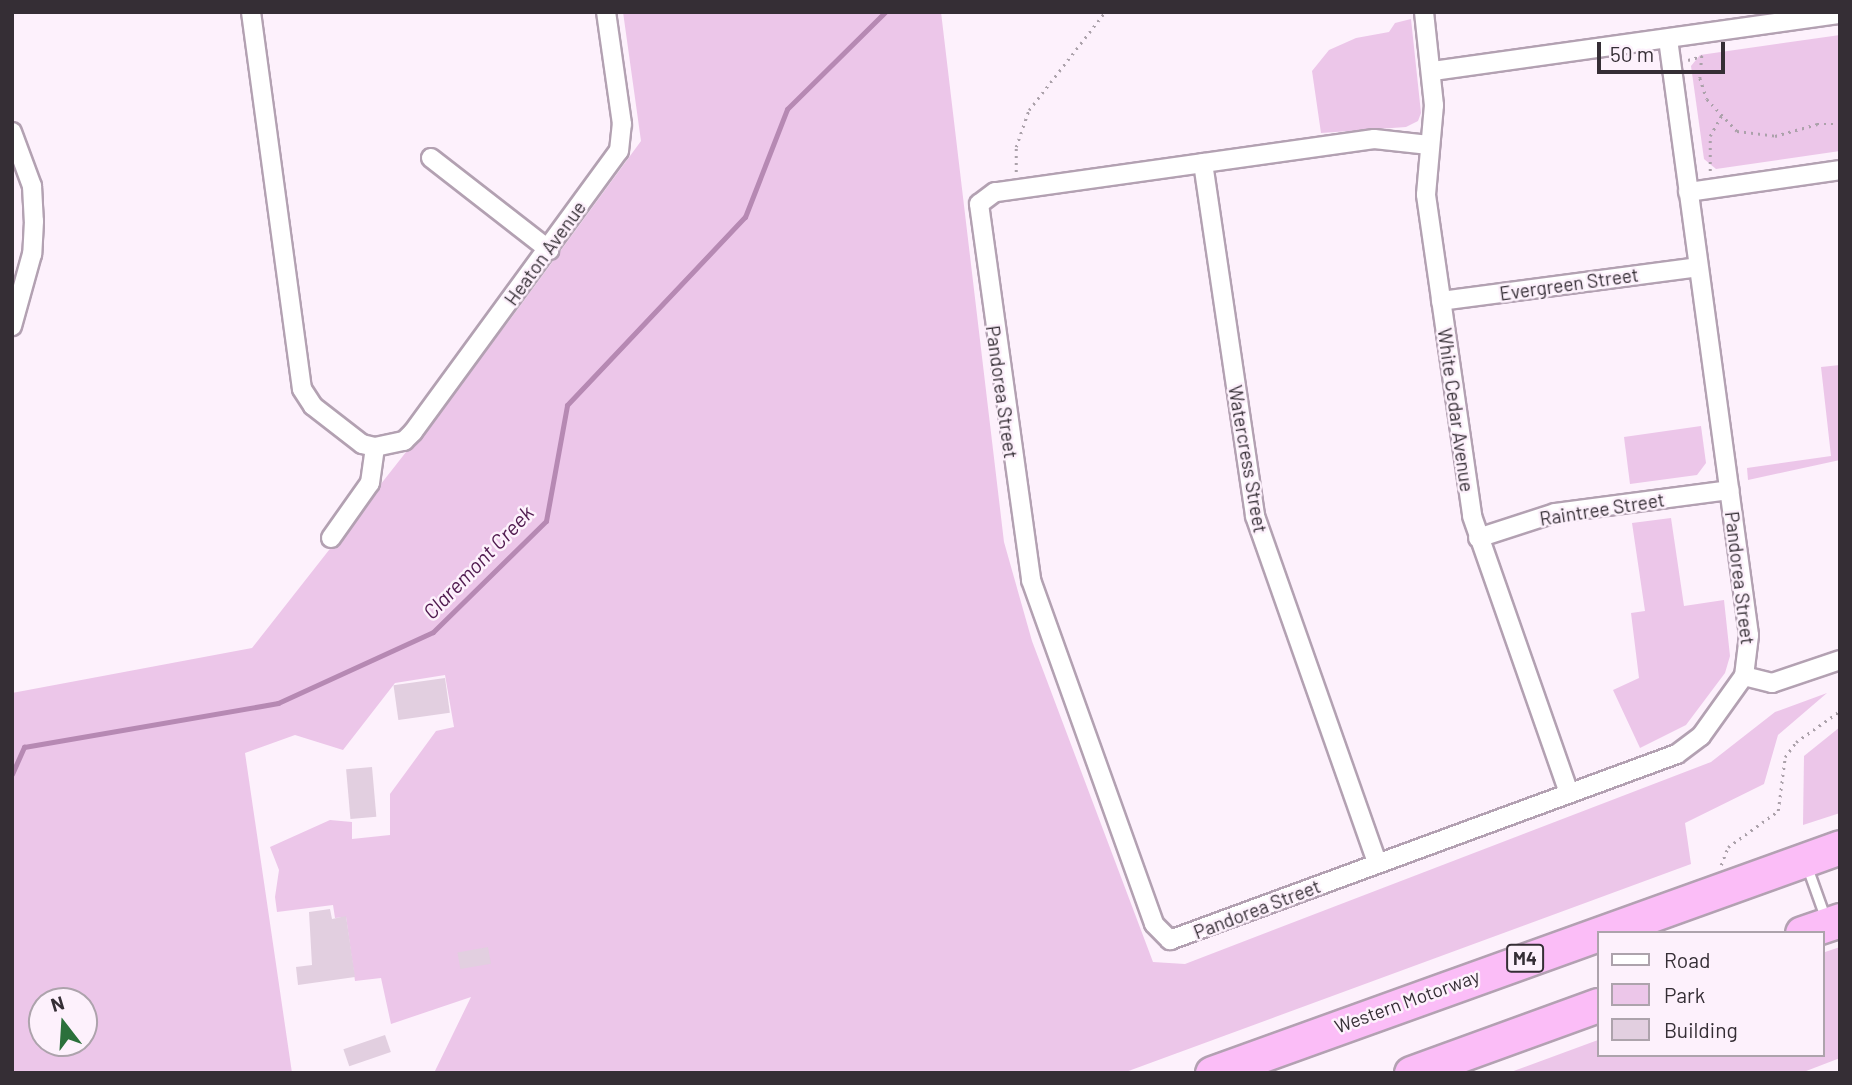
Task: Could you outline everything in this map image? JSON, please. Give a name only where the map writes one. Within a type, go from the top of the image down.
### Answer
[{"type":"highway","name":"Western Motorway","points":[[1603,931],[1840,847]]},
{"type":"highway","name":"Western Motorway","points":[[1212,1073],[1596,934]]},
{"type":"highway","points":[[1411,1073],[1596,1006]]},
{"type":"street","points":[[251,12],[302,389],[313,406],[362,444],[374,447],[370,483],[331,538]]},
{"type":"street","name":"Heaton Avenue","points":[[374,447],[404,442],[413,432],[549,250],[619,150],[622,139],[606,12]]},
{"type":"street","name":"White Cedar Avenue","points":[[1423,12],[1433,71],[1434,105],[1426,195],[1478,538],[1569,793]]},
{"type":"street","points":[[1433,71],[1840,14]]},
{"type":"street","name":"Pandorea Street","points":[[1429,145],[1374,139],[1018,189],[986,195],[978,210],[1027,565],[1157,931],[1170,940],[1183,938],[1377,863],[1686,750],[1701,736],[1744,676],[1750,644],[1668,39]]},
{"type":"street","points":[[12,131],[32,186],[34,221],[32,254],[12,326]]},
{"type":"street","points":[[431,158],[549,250]]},
{"type":"street","name":"Watercress Street","points":[[1203,163],[1255,516],[1377,863]]},
{"type":"street","points":[[1688,192],[1840,170]]},
{"type":"street","name":"Evergreen Street","points":[[1441,301],[1698,267]]},
{"type":"street","name":"Raintree Street","points":[[1478,538],[1555,513],[1729,490]]},
{"type":"street","points":[[1744,676],[1772,683],[1840,660]]},
{"type":"lane","points":[[1804,859],[1823,926]]},
{"type":"path","points":[[1018,189],[1016,147],[1029,110],[1105,12]]},
{"type":"path","points":[[1681,61],[1702,56],[1704,92],[1721,116],[1737,131],[1769,136],[1828,122],[1840,124]]},
{"type":"path","points":[[1710,171],[1710,136],[1721,116]]},
{"type":"path","points":[[1719,889],[1722,857],[1728,847],[1778,811],[1785,757],[1796,742],[1840,711]]},
{"type":"path","points":[[1832,1073],[1840,1070]]},
{"type":"green space","points":[[623,12],[941,12],[1004,542],[1032,641],[1153,962],[1185,964],[1711,762],[1775,712],[1827,693],[1778,735],[1764,784],[1685,823],[1691,864],[1123,1073],[434,1073],[471,997],[391,1024],[381,978],[355,981],[346,917],[335,918],[333,905],[277,912],[275,897],[279,870],[270,847],[330,820],[352,822],[352,839],[390,835],[390,794],[436,731],[454,727],[445,675],[395,683],[343,750],[295,735],[245,753],[292,1073],[12,1073],[12,693],[252,648],[509,321],[641,141]]},
{"type":"green space","points":[[1411,19],[1421,113],[1418,121],[1406,127],[1321,133],[1312,71],[1329,50],[1356,38],[1389,32],[1395,23]]},
{"type":"green space","points":[[1840,35],[1840,151],[1716,169],[1704,159],[1691,66],[1700,55]]},
{"type":"green space","points":[[1840,365],[1840,460],[1748,480],[1747,468],[1831,456],[1821,367]]},
{"type":"green space","points":[[1701,426],[1706,463],[1697,475],[1630,484],[1624,437]]},
{"type":"green space","points":[[1671,518],[1684,606],[1724,600],[1730,656],[1725,673],[1686,725],[1640,748],[1613,690],[1639,678],[1631,613],[1645,611],[1632,523]]},
{"type":"green space","points":[[1840,727],[1840,813],[1803,825],[1804,756]]},
{"type":"green space","points":[[1840,947],[1840,1058],[1801,1073],[1508,1073],[1596,1041],[1596,1057],[1824,1057],[1824,952]]},
{"type":"building","points":[[445,678],[450,713],[398,720],[394,685]]},
{"type":"building","points":[[372,767],[376,817],[350,819],[346,769]]},
{"type":"building","points":[[330,909],[332,919],[346,916],[355,977],[298,985],[296,967],[312,965],[309,912]]},
{"type":"building","points":[[488,947],[491,964],[460,969],[457,952]]},
{"type":"building","points":[[385,1035],[391,1052],[349,1066],[343,1049]]},
{"type":"waterway","name":"Claremont Creek","points":[[12,774],[24,747],[278,703],[433,632],[546,521],[567,405],[745,217],[787,109],[885,12]]}]
